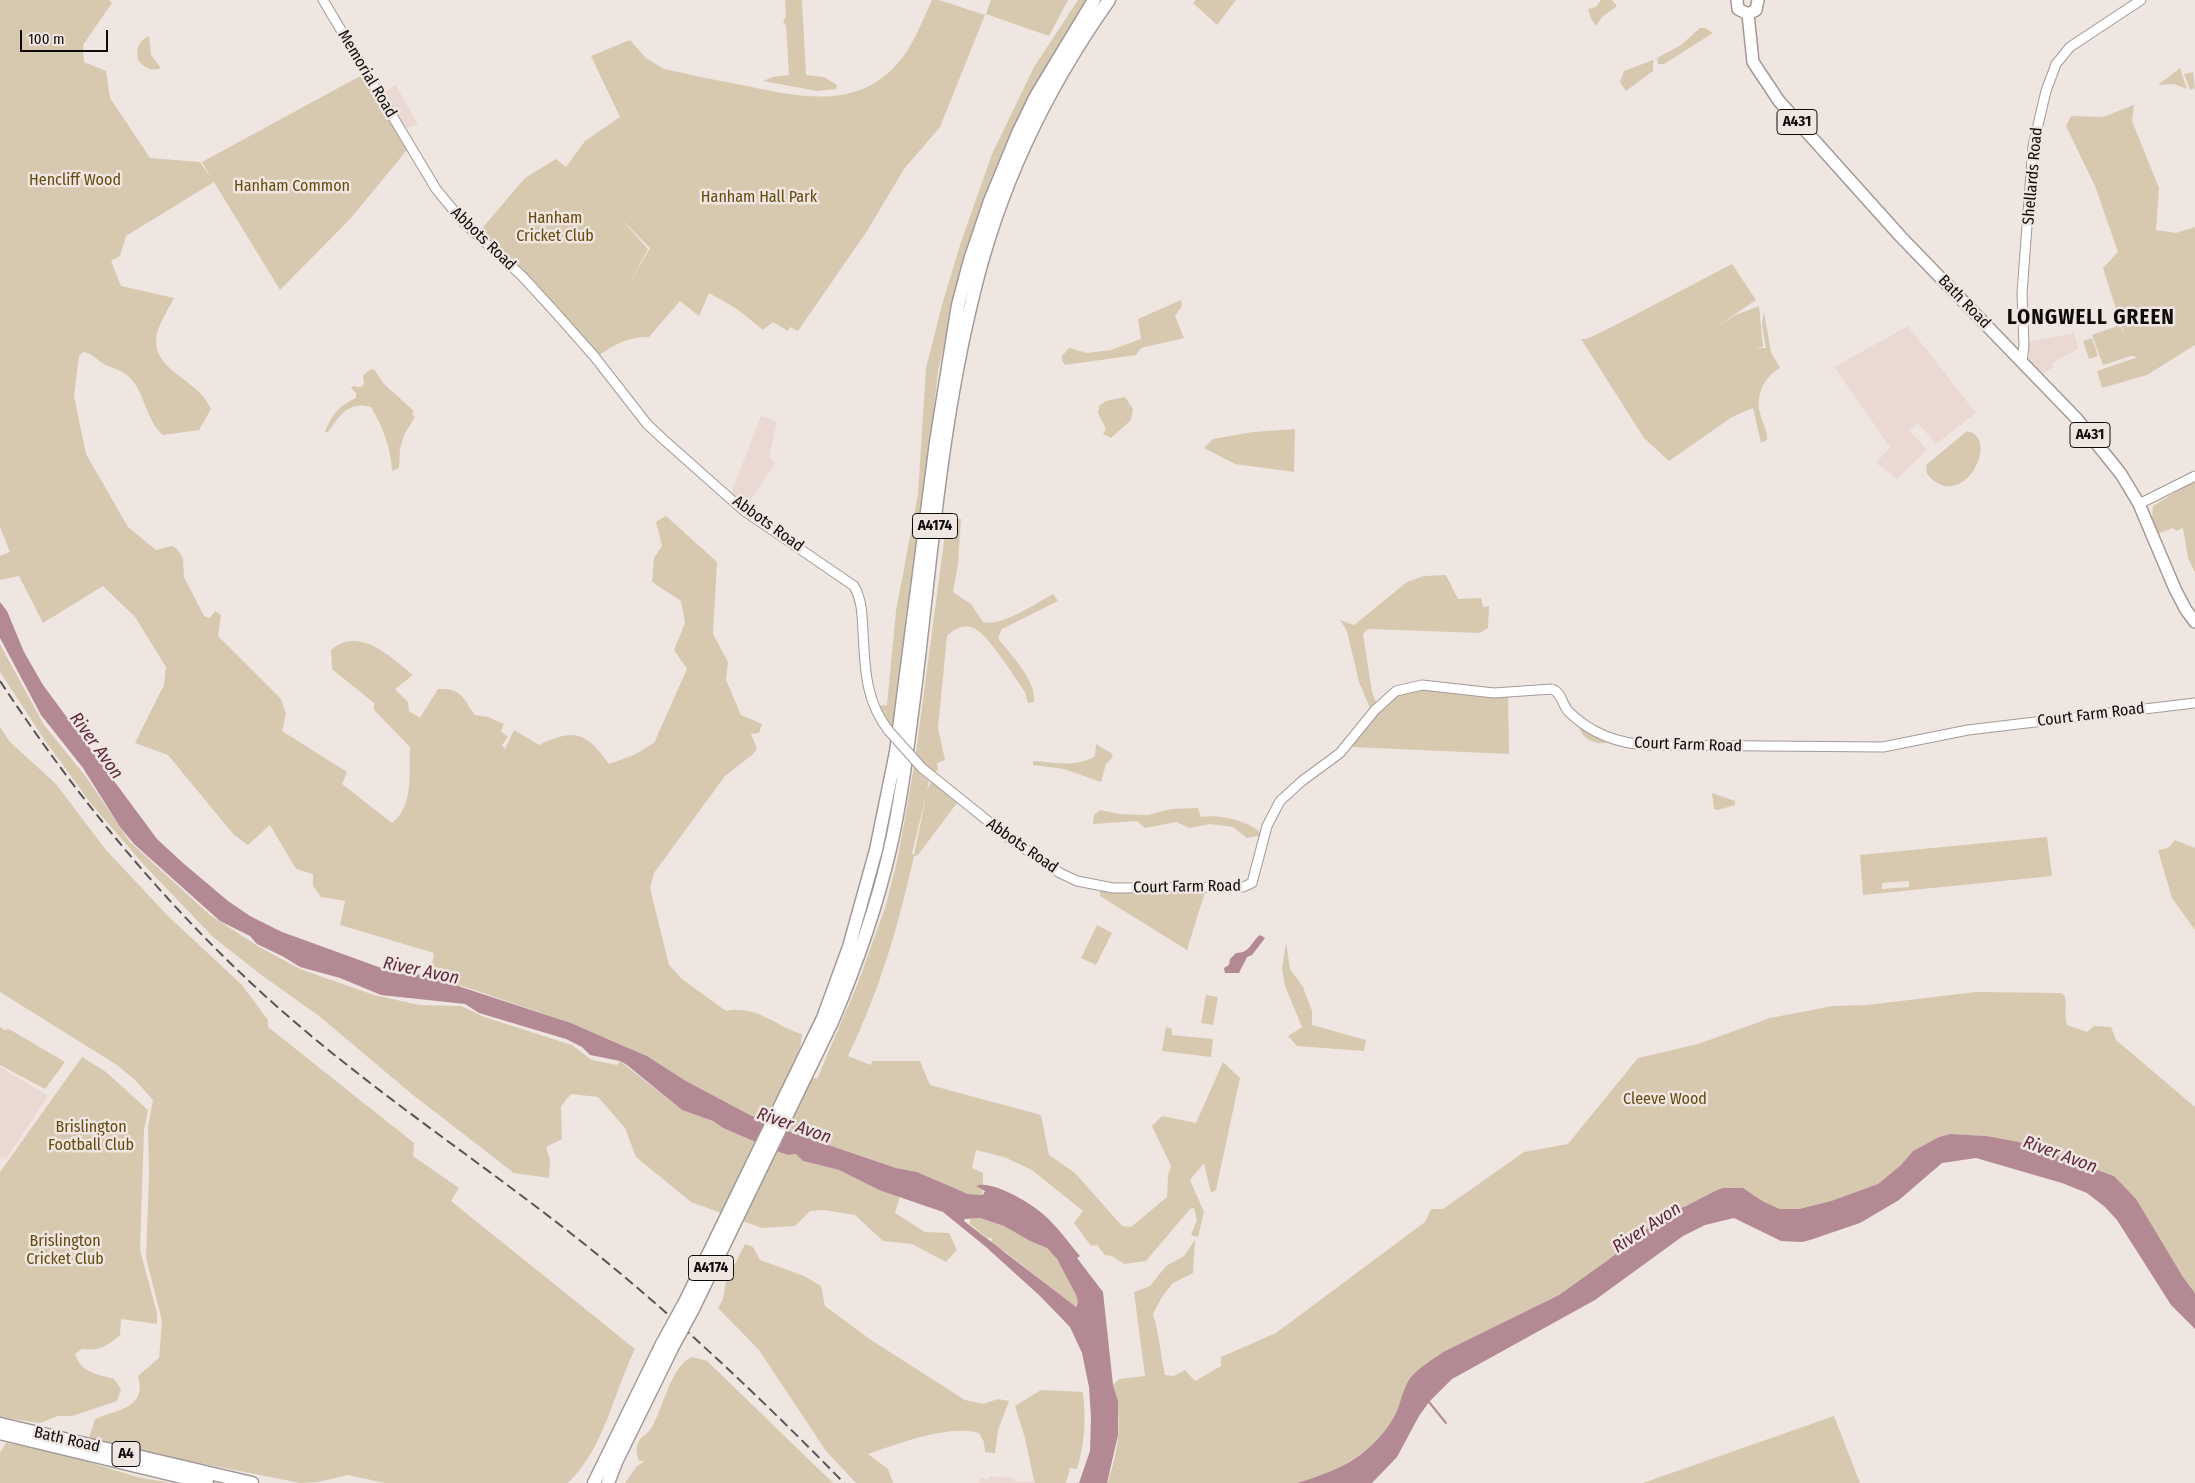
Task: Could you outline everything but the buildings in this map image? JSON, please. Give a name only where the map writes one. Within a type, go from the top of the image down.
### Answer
[{"type":"highway","name":"A4174","points":[[805,1067],[849,947],[883,817],[896,752],[948,355],[970,260],[990,201],[1018,133],[1036,96],[1094,0]]},
{"type":"highway","name":"A4174","points":[[594,1483],[620,1431],[689,1305],[726,1225],[859,956],[890,850],[905,765],[946,443],[960,350],[975,286],[1003,198],[1026,143],[1046,102],[1109,0]]},
{"type":"highway","name":"A4174","points":[[608,1483],[667,1346]]},
{"type":"highway","name":"Bath Road","points":[[0,1424],[43,1439],[207,1483]]},
{"type":"highway","points":[[588,1483],[620,1431]]},
{"type":"highway","name":"Bath Road","points":[[0,1433],[43,1439],[252,1483]]},
{"type":"main road","points":[[1737,0],[1738,10],[1748,14],[1756,10],[1758,0]]},
{"type":"main road","name":"Bath Road","points":[[1748,14],[1754,62],[1779,101],[1901,237],[2076,418],[2121,474],[2138,504],[2175,589],[2195,622]]},
{"type":"street","name":"Memorial Road","points":[[323,0],[412,148]]},
{"type":"street","name":"Shellards Road","points":[[2022,362],[2024,339],[2022,293],[2034,146],[2046,91],[2056,64],[2070,47],[2141,0]]},
{"type":"street","name":"Abbots Road","points":[[412,148],[448,205],[464,223],[522,276],[555,312],[594,356],[647,424],[743,510],[854,586],[862,606],[867,685],[874,710],[889,731],[922,768],[1009,838],[1068,878]]},
{"type":"street","points":[[2011,351],[2024,339]]},
{"type":"street","points":[[2138,504],[2195,476]]},
{"type":"street","name":"Court Farm Road","points":[[1068,878],[1113,888],[1168,889],[1243,887],[1249,885],[1252,883],[1267,826],[1280,801],[1302,780],[1340,753],[1375,710],[1391,694],[1414,686],[1437,686],[1494,693],[1552,689],[1559,694],[1567,709],[1599,734],[1617,742],[1650,745],[1883,747],[1968,730],[2195,703]]},
{"type":"shaded area","points":[[396,85],[418,125],[403,129],[383,92]]},
{"type":"shaded area","points":[[1908,326],[1976,413],[1936,444],[1918,423],[1910,431],[1927,450],[1897,479],[1876,463],[1890,447],[1834,367]]},
{"type":"shaded area","points":[[2074,333],[2078,349],[2052,363],[2053,367],[2042,375],[2029,361],[2028,342]]},
{"type":"shaded area","points":[[761,416],[777,421],[769,457],[775,463],[746,508],[735,499],[732,491]]},
{"type":"shaded area","points":[[0,602],[7,611],[24,652],[43,685],[157,839],[228,901],[250,916],[282,932],[398,974],[430,975],[571,1023],[647,1056],[686,1081],[750,1115],[796,1134],[896,1168],[917,1172],[968,1194],[983,1195],[985,1191],[976,1186],[983,1185],[1001,1189],[1038,1210],[1053,1224],[1080,1256],[1077,1258],[1103,1292],[1113,1385],[1118,1401],[1118,1435],[1107,1483],[1079,1483],[1090,1451],[1091,1417],[1089,1387],[1082,1353],[1070,1327],[1040,1296],[986,1247],[943,1212],[879,1190],[839,1170],[803,1161],[796,1154],[788,1155],[779,1152],[723,1128],[713,1121],[682,1110],[627,1065],[620,1061],[590,1055],[582,1047],[566,1039],[479,1013],[465,1004],[381,995],[340,978],[300,967],[257,944],[250,936],[220,921],[134,844],[120,827],[83,768],[41,715],[0,638]],"holes":[[[980,1218],[1004,1226],[1030,1241],[1047,1248],[1057,1259],[1076,1295],[1078,1302],[1076,1307],[964,1221],[965,1219]]]},
{"type":"shaded area","points":[[1260,935],[1265,938],[1252,955],[1247,957],[1239,973],[1225,973],[1224,968],[1229,965],[1230,959],[1236,953],[1241,953],[1247,949]]},
{"type":"shaded area","points":[[0,1067],[48,1096],[6,1159],[0,1158]]},
{"type":"shaded area","points":[[1950,1134],[1987,1136],[2019,1142],[2114,1176],[2136,1199],[2183,1277],[2195,1293],[2195,1329],[2171,1305],[2117,1220],[2105,1207],[2087,1193],[2062,1183],[1976,1158],[1942,1163],[1899,1200],[1860,1223],[1810,1240],[1802,1242],[1781,1241],[1734,1218],[1705,1225],[1683,1236],[1595,1300],[1452,1379],[1429,1402],[1419,1416],[1397,1457],[1372,1483],[1297,1483],[1325,1474],[1350,1462],[1371,1445],[1394,1417],[1409,1380],[1426,1364],[1445,1351],[1559,1295],[1608,1260],[1667,1213],[1722,1188],[1743,1188],[1764,1202],[1780,1209],[1799,1209],[1831,1201],[1878,1184],[1901,1165],[1913,1151],[1939,1137]]},
{"type":"shaded area","points":[[990,1476],[1014,1478],[1015,1482],[1034,1481],[1035,1483],[979,1483],[980,1477],[987,1480]]},
{"type":"green space","name":"Hencliff Wood","points":[[0,0],[109,0],[112,3],[83,45],[84,62],[106,71],[110,98],[150,158],[200,162],[211,178],[202,162],[362,75],[407,150],[351,218],[280,290],[214,182],[126,236],[120,256],[111,261],[121,286],[174,298],[158,330],[156,342],[158,352],[170,368],[203,396],[211,409],[199,430],[163,435],[152,420],[141,394],[131,379],[90,354],[83,352],[79,356],[74,396],[86,454],[128,527],[156,550],[172,546],[177,549],[183,558],[184,577],[204,616],[210,618],[215,611],[221,615],[218,636],[281,699],[286,714],[282,731],[347,772],[342,784],[392,823],[399,816],[407,798],[410,778],[410,747],[374,710],[374,703],[332,669],[331,650],[342,643],[353,641],[363,642],[384,652],[413,675],[395,689],[408,702],[409,711],[420,718],[438,689],[457,692],[475,715],[488,717],[504,724],[501,731],[508,737],[502,745],[505,749],[514,730],[539,745],[562,736],[579,736],[594,745],[609,764],[634,755],[654,743],[687,669],[674,650],[685,623],[681,601],[652,582],[654,558],[662,546],[656,522],[666,516],[717,562],[713,634],[728,662],[726,680],[741,715],[762,724],[759,733],[751,734],[757,749],[725,776],[654,873],[650,888],[669,965],[682,979],[726,1011],[737,1010],[756,1013],[802,1034],[800,1048],[791,1067],[817,1079],[858,983],[886,905],[898,857],[914,767],[947,519],[961,519],[958,564],[953,592],[971,604],[983,622],[991,623],[1009,618],[1053,594],[1058,601],[1002,629],[998,638],[1027,676],[1034,693],[1034,702],[1028,703],[1025,692],[1007,666],[992,645],[977,630],[971,627],[960,627],[947,636],[938,728],[945,760],[937,763],[938,769],[933,775],[922,766],[920,774],[929,781],[927,790],[931,782],[957,803],[918,855],[914,856],[902,907],[879,983],[848,1056],[871,1065],[872,1061],[920,1061],[930,1085],[1041,1115],[1049,1155],[1075,1173],[1122,1226],[1131,1227],[1167,1197],[1168,1175],[1171,1166],[1152,1126],[1162,1116],[1196,1123],[1223,1062],[1240,1078],[1216,1190],[1211,1193],[1204,1163],[1190,1180],[1204,1212],[1198,1237],[1191,1235],[1197,1220],[1194,1208],[1190,1209],[1146,1261],[1124,1264],[1112,1256],[1105,1255],[1097,1245],[1091,1246],[1074,1223],[1083,1211],[1032,1170],[1004,1157],[976,1150],[972,1168],[983,1173],[983,1195],[968,1194],[917,1172],[896,1168],[796,1134],[750,1115],[686,1081],[647,1056],[571,1023],[430,975],[434,953],[340,925],[345,901],[321,897],[313,886],[313,874],[296,869],[270,825],[248,845],[234,835],[168,755],[135,743],[164,685],[166,667],[135,617],[103,586],[43,623],[19,576],[0,580],[0,556],[10,552],[0,527]],"holes":[[[927,792],[914,855],[912,853]]]},
{"type":"green space","points":[[785,0],[802,0],[806,75],[824,77],[837,85],[836,89],[817,91],[763,81],[773,77],[789,75],[786,25],[783,22],[786,16]]},
{"type":"green space","name":"Hanham Hall Park","points":[[932,0],[939,0],[985,15],[940,127],[904,169],[867,231],[798,331],[790,327],[788,331],[773,322],[763,330],[737,309],[709,293],[699,316],[680,301],[649,337],[635,338],[622,342],[598,356],[534,281],[502,255],[479,232],[525,178],[556,159],[566,167],[585,141],[620,117],[591,56],[630,40],[646,58],[664,69],[787,94],[826,96],[846,94],[864,88],[881,79],[897,64],[912,42]],"holes":[[[619,217],[650,248],[629,284],[648,249]]]},
{"type":"green space","points":[[991,0],[1068,0],[1049,36],[986,14]]},
{"type":"green space","points":[[1078,0],[1089,0],[967,252],[938,371],[924,504],[905,622],[905,664],[896,731],[882,715],[885,711],[881,714],[877,706],[887,705],[896,611],[918,494],[926,368],[961,242],[992,154],[1034,67]]},
{"type":"green space","points":[[1196,0],[1236,0],[1217,25],[1193,3]]},
{"type":"green space","points":[[1601,0],[1612,0],[1617,6],[1602,17],[1596,26],[1591,19],[1588,9],[1596,7]]},
{"type":"green space","points":[[1700,28],[1705,28],[1713,33],[1664,64],[1658,64],[1657,58],[1681,45]]},
{"type":"green space","points":[[149,36],[151,55],[161,68],[154,70],[143,65],[138,60],[137,52],[139,46],[142,40]]},
{"type":"green space","points":[[1653,60],[1653,71],[1626,91],[1620,82],[1624,71]]},
{"type":"green space","points":[[2180,68],[2187,89],[2174,84],[2158,85]]},
{"type":"green space","points":[[2193,72],[2195,88],[2190,90],[2184,74]]},
{"type":"green space","points":[[2134,105],[2132,121],[2159,188],[2156,230],[2176,233],[2195,227],[2195,345],[2147,375],[2102,388],[2097,371],[2138,357],[2131,356],[2103,365],[2092,335],[2120,325],[2125,337],[2103,268],[2118,252],[2095,186],[2066,126],[2071,116],[2103,117]]},
{"type":"green space","points":[[1732,264],[1756,300],[1716,327],[1737,314],[1739,316],[1738,314],[1759,306],[1763,347],[1755,348],[1766,348],[1762,325],[1764,312],[1771,352],[1780,368],[1766,381],[1760,393],[1760,413],[1766,430],[1767,440],[1761,443],[1753,408],[1732,417],[1669,461],[1644,438],[1581,339],[1586,339],[1604,331]]},
{"type":"green space","points":[[1181,300],[1182,306],[1175,316],[1184,338],[1141,348],[1136,355],[1065,365],[1062,360],[1062,356],[1069,348],[1087,353],[1111,350],[1141,339],[1138,319]]},
{"type":"green space","points":[[2092,338],[2098,356],[2089,359],[2083,341]]},
{"type":"green space","points":[[374,369],[383,383],[414,411],[412,414],[415,417],[404,435],[400,449],[399,468],[392,471],[386,438],[371,407],[363,405],[350,408],[340,416],[328,432],[325,432],[330,420],[337,411],[356,398],[356,393],[351,388],[353,386],[361,387],[364,384],[363,376],[369,370]]},
{"type":"green space","points":[[1125,397],[1133,409],[1131,420],[1111,438],[1103,434],[1106,429],[1098,413],[1099,406],[1106,401]]},
{"type":"green space","points":[[1295,429],[1294,472],[1235,464],[1204,448],[1213,439],[1253,432]]},
{"type":"green space","points":[[1967,431],[1977,437],[1980,447],[1979,459],[1973,471],[1964,481],[1953,486],[1940,484],[1927,474],[1926,465]]},
{"type":"green space","points":[[2195,480],[2195,572],[2188,558],[2183,528],[2176,531],[2173,528],[2157,534],[2152,519],[2153,506]]},
{"type":"green space","points":[[1446,575],[1458,599],[1481,598],[1483,607],[1489,606],[1488,628],[1480,633],[1368,629],[1363,634],[1372,692],[1378,707],[1405,688],[1508,692],[1509,754],[1353,747],[1352,740],[1375,710],[1370,708],[1359,682],[1347,631],[1340,620],[1354,625],[1407,582],[1424,576]]},
{"type":"green space","points":[[0,644],[44,725],[87,778],[130,842],[210,915],[261,948],[300,969],[374,995],[419,1005],[461,1006],[484,1017],[572,1045],[592,1060],[617,1065],[620,1061],[682,1110],[713,1121],[723,1128],[779,1152],[788,1155],[796,1154],[803,1161],[839,1170],[879,1190],[900,1196],[895,1213],[925,1232],[949,1233],[957,1250],[946,1262],[912,1244],[883,1241],[855,1215],[824,1210],[810,1211],[795,1226],[762,1228],[691,1202],[636,1157],[625,1128],[598,1097],[571,1094],[561,1106],[562,1139],[546,1147],[550,1160],[549,1178],[514,1173],[413,1095],[319,1016],[260,974],[213,937],[145,866],[92,805],[44,739],[0,672]]},
{"type":"green space","points":[[1579,726],[1606,741],[1606,743],[1597,743],[1589,740],[1582,734]]},
{"type":"green space","points":[[0,727],[10,742],[56,784],[106,850],[169,917],[242,985],[268,1020],[268,1027],[414,1143],[413,1156],[459,1188],[451,1201],[635,1349],[600,1437],[581,1469],[568,1483],[385,1483],[348,1475],[318,1482],[300,1483],[179,1459],[89,1438],[95,1419],[129,1406],[135,1401],[140,1387],[138,1376],[159,1358],[162,1321],[146,1258],[149,1175],[148,1127],[153,1100],[136,1081],[117,1065],[0,992]]},
{"type":"green space","points":[[1096,744],[1111,753],[1113,757],[1106,764],[1101,782],[1064,769],[1033,765],[1033,761],[1073,763],[1088,760],[1095,756]]},
{"type":"green space","points":[[1712,793],[1735,801],[1735,805],[1718,810],[1714,809]]},
{"type":"green space","points":[[1198,808],[1201,817],[1217,817],[1243,822],[1263,835],[1247,838],[1233,827],[1210,824],[1190,828],[1176,822],[1145,828],[1137,821],[1093,824],[1094,815],[1100,810],[1119,814],[1148,815],[1171,809]]},
{"type":"green space","points":[[2047,837],[2052,876],[1863,895],[1860,855]],"holes":[[[1909,881],[1909,887],[1882,889],[1882,883]]]},
{"type":"green space","points":[[2175,840],[2195,848],[2195,930],[2172,898],[2158,850],[2168,848]]},
{"type":"green space","points":[[1102,889],[1205,892],[1187,950],[1100,896]]},
{"type":"green space","points":[[1097,925],[1112,933],[1096,965],[1081,958]]},
{"type":"green space","points":[[1286,942],[1290,969],[1303,987],[1312,1011],[1312,1025],[1366,1040],[1364,1051],[1297,1046],[1288,1036],[1302,1027],[1285,986],[1282,969]]},
{"type":"green space","name":"Cleeve Wood","points":[[1976,992],[2061,993],[2065,996],[2067,1025],[2087,1032],[2094,1026],[2111,1027],[2116,1040],[2195,1107],[2195,1293],[2183,1277],[2136,1200],[2114,1176],[2019,1142],[1987,1136],[1950,1134],[1939,1137],[1913,1151],[1901,1165],[1878,1184],[1831,1201],[1799,1209],[1780,1209],[1764,1202],[1743,1188],[1721,1188],[1686,1206],[1667,1213],[1608,1260],[1559,1295],[1445,1351],[1412,1376],[1392,1421],[1381,1435],[1367,1450],[1335,1471],[1297,1483],[1107,1483],[1117,1447],[1119,1421],[1113,1385],[1119,1379],[1145,1376],[1134,1292],[1150,1286],[1166,1266],[1184,1256],[1195,1240],[1193,1273],[1173,1283],[1162,1297],[1153,1314],[1165,1375],[1174,1376],[1185,1370],[1195,1381],[1221,1366],[1221,1357],[1276,1333],[1425,1222],[1431,1209],[1443,1209],[1524,1152],[1568,1144],[1638,1058],[1698,1044],[1770,1018],[1833,1006],[1867,1005]]},
{"type":"green space","points":[[1206,995],[1218,997],[1213,1025],[1201,1023]]},
{"type":"green space","points":[[0,1027],[4,1030],[9,1029],[65,1062],[45,1089],[0,1065]]},
{"type":"green space","points":[[1166,1027],[1172,1029],[1172,1035],[1213,1039],[1211,1057],[1162,1051]]},
{"type":"green space","points":[[82,1057],[106,1072],[148,1110],[144,1130],[140,1250],[157,1313],[157,1324],[121,1319],[120,1335],[115,1339],[102,1347],[82,1349],[75,1354],[85,1369],[114,1379],[121,1389],[117,1401],[72,1416],[58,1416],[40,1423],[0,1417],[0,1172]]},
{"type":"green space","points":[[980,1218],[1004,1226],[1030,1241],[1047,1248],[1057,1259],[1076,1295],[1078,1302],[1075,1307],[1006,1252],[991,1244],[992,1238],[987,1238],[970,1224],[970,1219]]},
{"type":"green space","points":[[745,1244],[753,1247],[760,1260],[804,1276],[821,1286],[825,1306],[871,1340],[965,1400],[983,1404],[998,1399],[1009,1401],[998,1430],[995,1453],[985,1452],[984,1442],[979,1433],[953,1431],[923,1436],[868,1454],[888,1469],[893,1483],[856,1483],[826,1451],[759,1350],[718,1308],[723,1299],[726,1282]]},
{"type":"green space","points":[[692,1357],[707,1361],[833,1483],[625,1483],[637,1466],[645,1461],[639,1461],[637,1449],[639,1441],[655,1422],[672,1379],[684,1362]]},
{"type":"green space","points":[[1041,1390],[1083,1392],[1085,1422],[1082,1450],[1077,1469],[1070,1468],[1066,1483],[1035,1483],[1034,1481],[1025,1438],[1015,1406]]},
{"type":"green space","points":[[1834,1416],[1860,1483],[1643,1483]]},
{"type":"green space","points":[[6,1443],[82,1460],[137,1477],[172,1483],[0,1483],[0,1453]]},
{"type":"waterway","points":[[1429,1402],[1446,1423]]},
{"type":"railway","points":[[0,681],[61,768],[126,851],[234,967],[312,1037],[352,1069],[558,1223],[662,1309],[785,1424],[844,1483]]},
{"type":"district","name":"LONGWELL GREEN","points":[[2091,318]]},
{"type":"park label","name":"Hanham Common","points":[[292,187]]},
{"type":"park label","name":"Hanham Cricket Club","points":[[555,228]]},
{"type":"park label","name":"Brislington Football Club","points":[[91,1137]]},
{"type":"park label","name":"Brislington Cricket Club","points":[[65,1251]]},
{"type":"water label","name":"River Avon","points":[[96,746]]},
{"type":"water label","name":"River Avon","points":[[421,971]]},
{"type":"water label","name":"River Avon","points":[[794,1126]]},
{"type":"water label","name":"River Avon","points":[[2060,1155]]},
{"type":"water label","name":"River Avon","points":[[1647,1228]]}]
